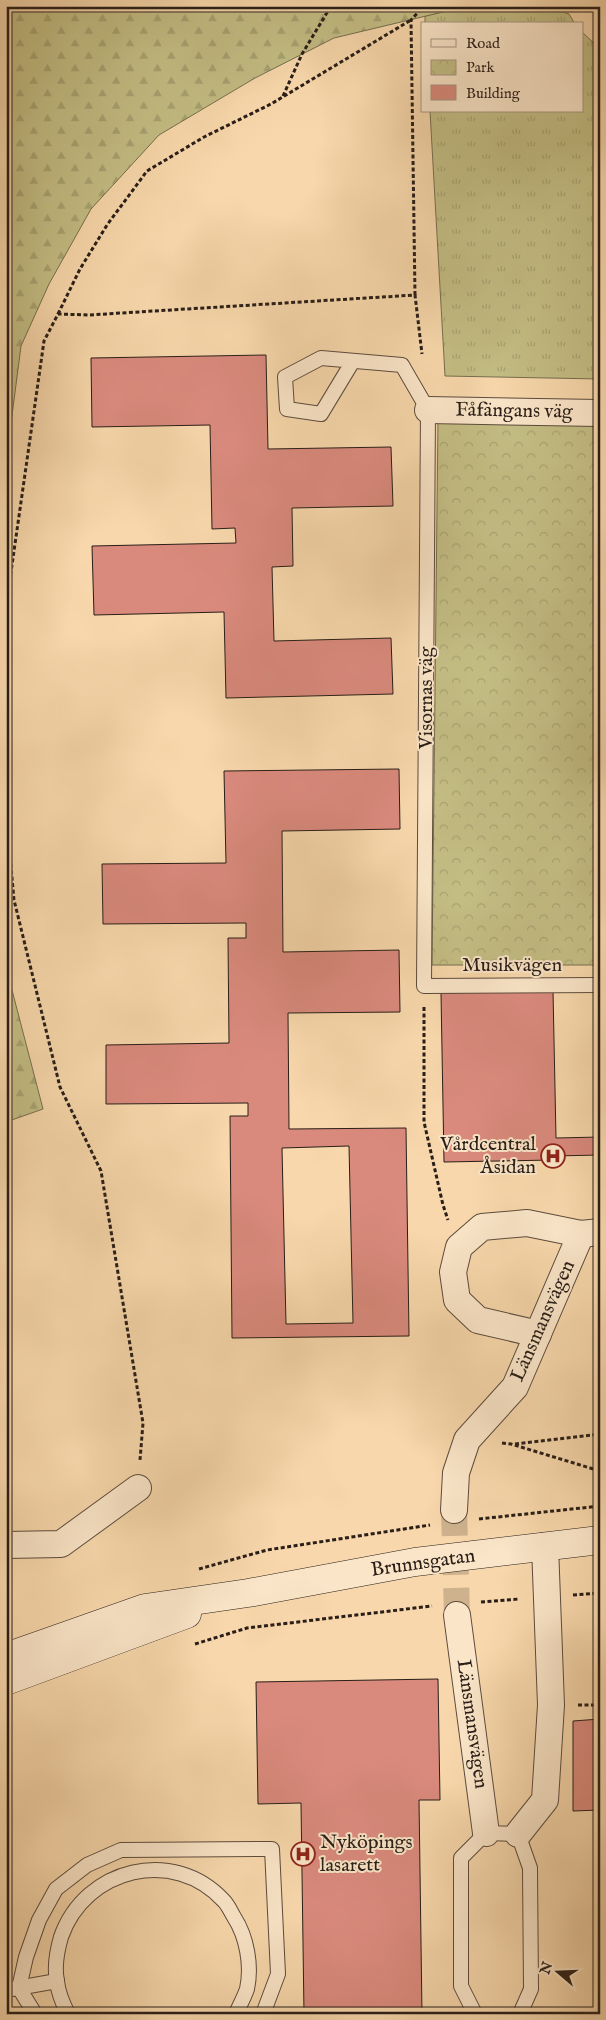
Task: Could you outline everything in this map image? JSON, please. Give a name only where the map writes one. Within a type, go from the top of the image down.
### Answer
[{"type":"main road","name":"Brunnsgatan","points":[[6,1657],[145,1608],[248,1593],[415,1562],[600,1540]]},
{"type":"main road","name":"Brunnsgatan","points":[[6,1681],[248,1593]]},
{"type":"street","name":"Fåfängans väg","points":[[428,410],[600,413]]},
{"type":"street","points":[[538,1334],[478,1320],[457,1300],[453,1272],[459,1247],[482,1227],[526,1223],[590,1233]]},
{"type":"street","name":"Länsmansvägen","points":[[454,1510],[456,1473],[467,1440],[515,1387],[538,1334],[590,1233]]},
{"type":"street","points":[[6,1545],[61,1544],[138,1488]]},
{"type":"street","points":[[518,1834],[545,1800],[551,1705],[545,1546]]},
{"type":"street","name":"Länsmansvägen","points":[[465,1609],[486,1833]]},
{"type":"lane","points":[[353,361],[321,414],[287,409],[285,377],[321,358],[402,365],[428,410]]},
{"type":"lane","name":"Visornas väg","points":[[424,986],[428,410]]},
{"type":"lane","name":"Musikvägen","points":[[424,986],[600,985]]},
{"type":"lane","points":[[475,2014],[461,1986],[461,1858],[486,1833],[518,1834],[530,1868],[530,1989],[520,2014]]},
{"type":"lane","points":[[12,1989],[43,1912],[56,1889],[87,1865],[121,1850],[272,1849],[278,1974],[263,2014]]},
{"type":"lane","points":[[68,2014],[57,1982],[56,1951],[67,1921],[85,1897],[110,1879],[140,1870],[171,1871],[200,1882],[224,1901],[241,1927],[249,1956],[246,1990],[236,2014]]},
{"type":"lane","points":[[12,1989],[57,1982]]},
{"type":"lane","points":[[12,1989],[35,2014]]},
{"type":"path","points":[[283,97],[302,54],[330,6]]},
{"type":"path","points":[[6,640],[9,586],[44,341],[80,269],[107,224],[146,171],[204,137],[283,97],[411,20],[424,6]]},
{"type":"path","points":[[411,20],[415,295],[423,362]]},
{"type":"path","points":[[58,314],[89,315],[415,295]]},
{"type":"path","points":[[6,812],[14,900],[60,1087],[101,1171],[143,1423],[138,1488]]},
{"type":"path","points":[[424,986],[424,1122],[442,1205],[459,1247]]},
{"type":"path","points":[[511,1444],[600,1434]]},
{"type":"path","points":[[467,1440],[511,1444],[600,1470]]},
{"type":"path","points":[[465,1609],[548,1597],[600,1593]]},
{"type":"path","points":[[191,1645],[247,1628],[434,1606]]},
{"type":"green space","points":[[6,6],[468,6],[334,38],[255,78],[159,135],[91,209],[49,284],[21,346],[6,462]]},
{"type":"green space","points":[[468,6],[545,6],[569,14],[574,22],[425,22],[425,16]]},
{"type":"green space","points":[[584,34],[600,49],[600,379],[445,376],[430,112],[584,112]]},
{"type":"green space","points":[[438,421],[600,424],[600,965],[432,965]]},
{"type":"green space","points":[[6,967],[43,1109],[6,1122]]},
{"type":"building","points":[[266,355],[268,449],[391,447],[393,506],[292,508],[293,566],[272,567],[274,641],[391,638],[393,694],[226,698],[224,612],[94,615],[92,546],[236,543],[235,528],[212,529],[210,425],[92,427],[91,358]]},
{"type":"building","points":[[399,769],[400,829],[282,831],[283,952],[399,950],[400,1012],[288,1013],[289,1129],[406,1128],[409,1336],[232,1338],[230,1116],[248,1116],[248,1103],[106,1104],[106,1045],[229,1043],[228,938],[246,938],[246,923],[103,924],[102,864],[226,863],[224,771]],"holes":[[[349,1146],[353,1323],[286,1324],[282,1148]]]},
{"type":"building","points":[[553,991],[556,1138],[600,1137],[600,1155],[553,1156],[553,1160],[444,1162],[441,993]]},
{"type":"building","points":[[438,1679],[440,1800],[419,1800],[422,2014],[304,2014],[301,1803],[258,1804],[256,1682]]},
{"type":"building","points":[[600,1719],[600,1810],[573,1811],[573,1721]]},
{"type":"tunnel","points":[[454,1510],[457,1615]]},
{"type":"place","name":"Vårdcentral Åsidan","points":[[553,1156]]},
{"type":"place","name":"Nyköpings lasarett","points":[[303,1854]]}]
